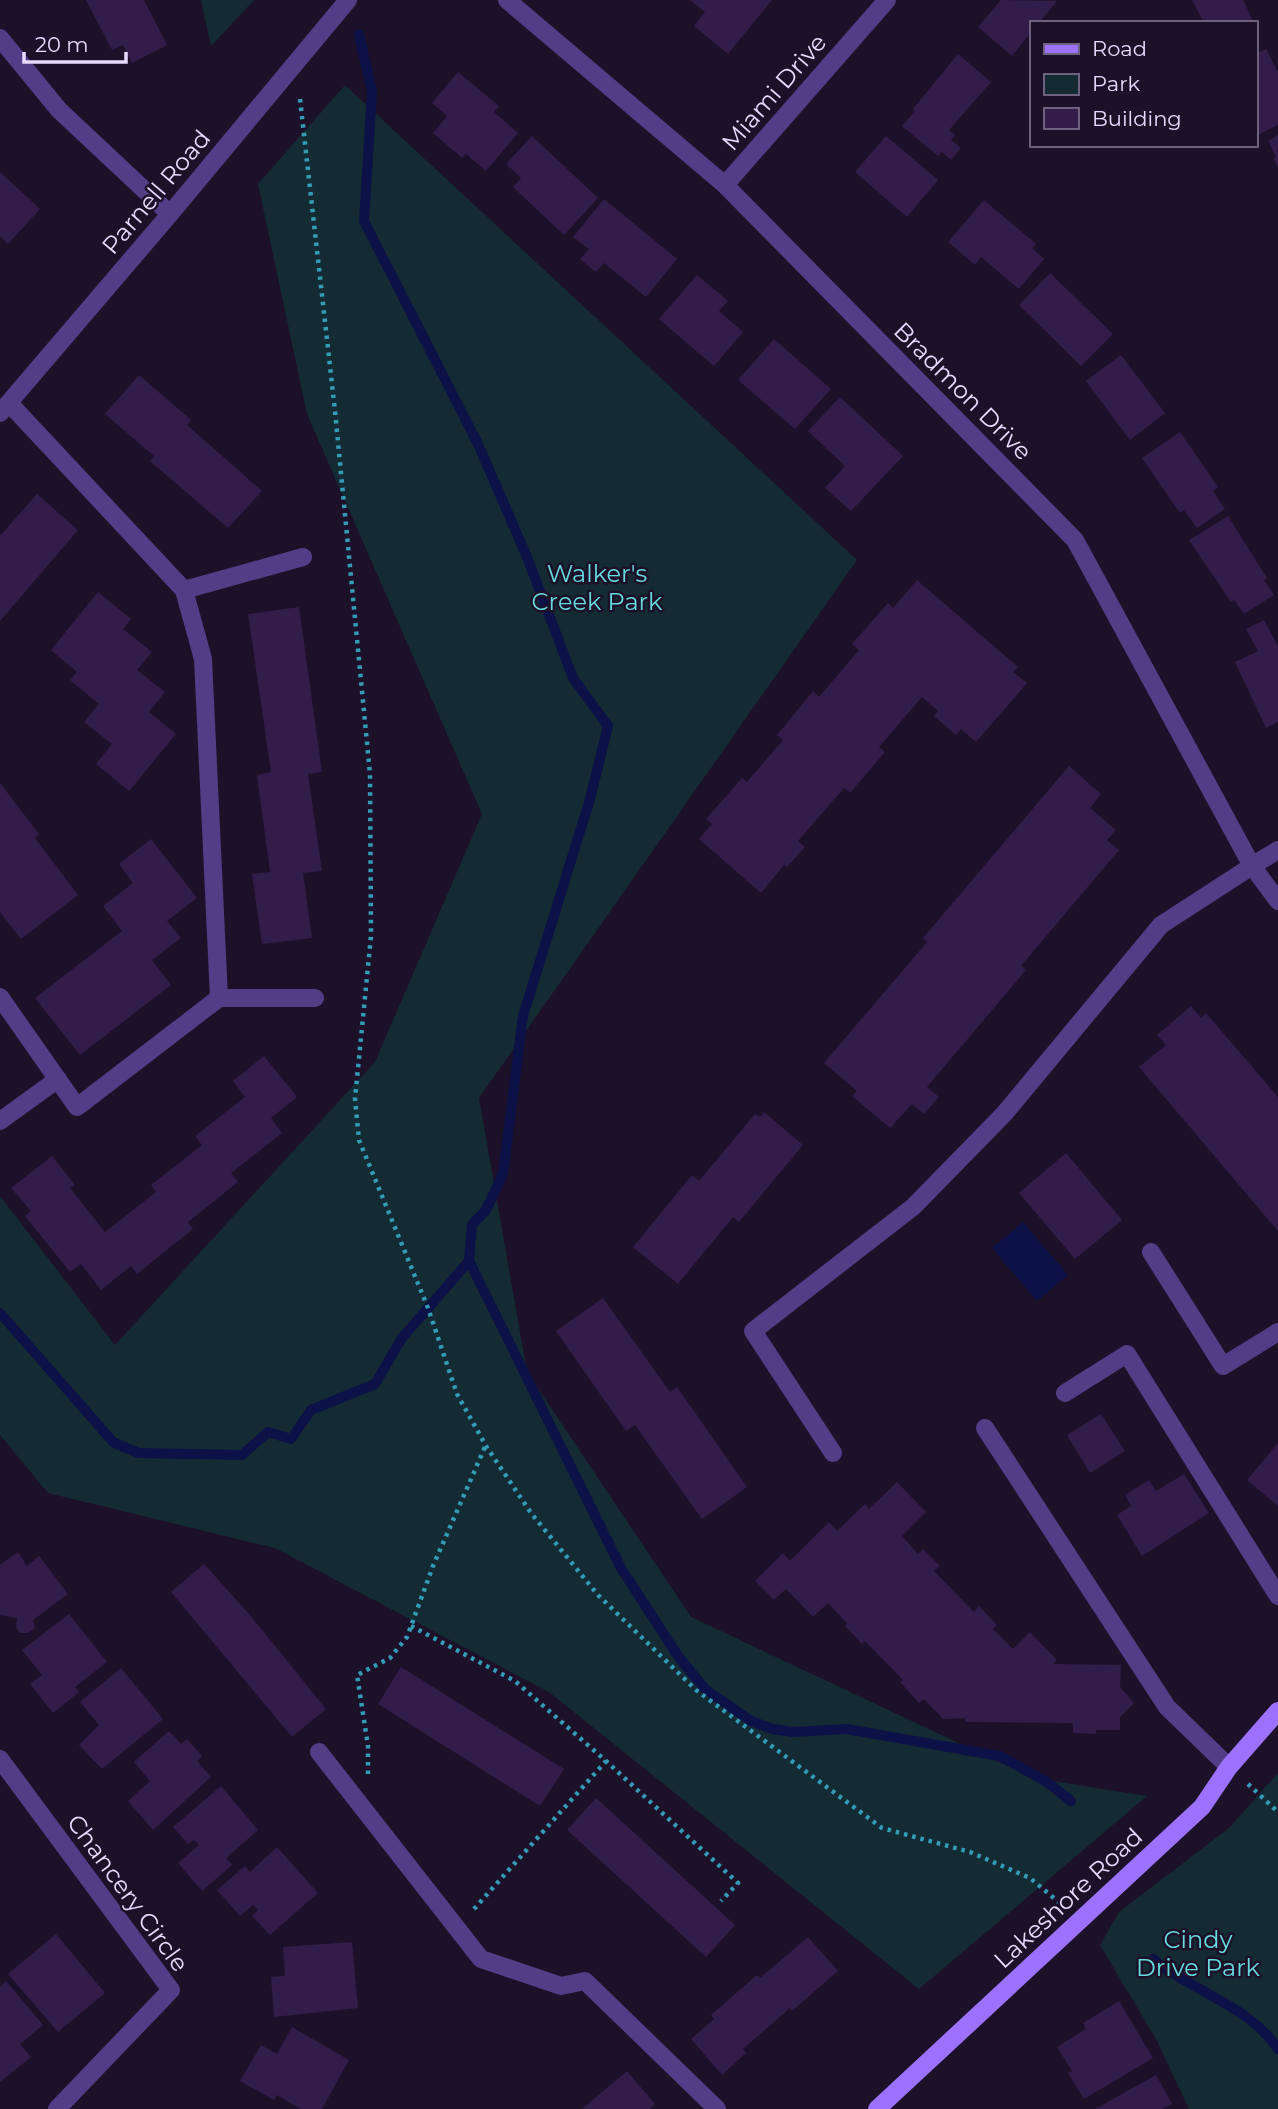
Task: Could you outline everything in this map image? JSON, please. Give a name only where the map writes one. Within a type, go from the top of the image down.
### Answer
[{"type":"main road","name":"Lakeshore Road","points":[[877,2109],[1202,1807],[1229,1767],[1278,1711]]},
{"type":"street","name":"Parnell Road","points":[[4,408],[348,0]]},
{"type":"street","name":"Bradmon Drive","points":[[507,0],[725,185],[1075,540],[1252,866],[1278,901]]},
{"type":"street","name":"Miami Drive","points":[[725,185],[887,0]]},
{"type":"street","points":[[0,38],[59,110],[170,214]]},
{"type":"street","points":[[4,408],[184,590],[203,659],[219,998]]},
{"type":"street","points":[[184,590],[303,557]]},
{"type":"street","points":[[833,1453],[753,1331],[913,1206],[1004,1114],[1161,925],[1278,850]]},
{"type":"street","points":[[0,997],[77,1107],[219,998],[315,998]]},
{"type":"street","points":[[0,1121],[58,1079]]},
{"type":"street","points":[[1151,1252],[1223,1366],[1278,1332]]},
{"type":"street","points":[[1065,1392],[1127,1354],[1278,1596]]},
{"type":"street","points":[[985,1428],[1167,1707],[1229,1767]]},
{"type":"street","points":[[319,1752],[481,1959],[561,1986],[585,1982],[717,2109]]},
{"type":"street","name":"Chancery Circle","points":[[0,1759],[171,1990],[57,2109]]},
{"type":"path","points":[[301,101],[335,411],[370,774],[371,936],[355,1099],[359,1139],[428,1308],[457,1394],[486,1446],[531,1513],[598,1595],[696,1690],[882,1828],[970,1852],[1030,1878],[1081,1920]]},
{"type":"path","points":[[368,1815],[368,1746],[357,1675],[390,1658],[407,1637],[433,1566],[486,1446]]},
{"type":"path","points":[[411,1626],[515,1681],[606,1761],[738,1883],[721,1900]]},
{"type":"path","points":[[458,1928],[606,1761]]},
{"type":"path","points":[[1229,1767],[1278,1812]]},
{"type":"green space","points":[[201,0],[254,0],[211,46]]},
{"type":"green space","name":"Walker's Creek Park","points":[[345,85],[857,560],[479,1098],[527,1372],[691,1617],[1033,1778],[1147,1796],[919,1989],[549,1692],[275,1548],[48,1493],[0,1435],[0,1196],[115,1345],[375,1062],[482,814],[307,414],[258,184]]},
{"type":"green space","name":"Cindy Drive Park","points":[[1278,1773],[1278,2109],[1189,2109],[1156,2039],[1100,1945],[1119,1912],[1229,1828]]},
{"type":"shaded area","points":[[1023,1222],[1068,1275],[1037,1301],[992,1248]]},
{"type":"building","points":[[86,0],[144,0],[167,45],[132,63],[123,45],[112,50]]},
{"type":"building","points":[[690,0],[772,0],[728,54],[694,26],[705,12]]},
{"type":"building","points":[[1001,0],[1057,1],[1041,21],[1030,21],[1030,33],[1012,56],[978,27]]},
{"type":"building","points":[[1192,0],[1243,0],[1253,21],[1203,21]]},
{"type":"building","points":[[1266,49],[1278,72],[1278,125],[1258,135],[1257,133],[1257,53]]},
{"type":"building","points":[[958,54],[991,82],[949,130],[955,135],[951,140],[961,148],[951,160],[942,152],[938,156],[902,126]]},
{"type":"building","points":[[458,72],[499,106],[494,112],[518,133],[486,171],[466,154],[462,158],[433,133],[447,116],[432,103]]},
{"type":"building","points":[[1278,135],[1278,167],[1268,141]]},
{"type":"building","points":[[532,136],[598,198],[564,235],[513,187],[521,178],[506,164]]},
{"type":"building","points":[[886,136],[938,180],[907,217],[855,172]]},
{"type":"building","points":[[0,172],[40,209],[8,244],[0,236]]},
{"type":"building","points":[[604,199],[677,259],[646,297],[604,263],[596,272],[580,259],[589,249],[573,237]]},
{"type":"building","points":[[984,200],[1036,244],[1032,248],[1044,259],[1019,289],[981,257],[975,265],[948,242]]},
{"type":"building","points":[[1050,273],[1113,334],[1081,366],[1019,305]]},
{"type":"building","points":[[697,275],[728,301],[719,311],[743,332],[714,366],[659,319]]},
{"type":"building","points":[[774,339],[831,389],[795,429],[738,380]]},
{"type":"building","points":[[1121,355],[1165,413],[1130,440],[1086,381]]},
{"type":"building","points":[[139,375],[191,420],[187,425],[262,491],[228,528],[150,461],[154,456],[105,414]]},
{"type":"building","points":[[840,397],[903,456],[851,511],[825,488],[845,466],[808,431]]},
{"type":"building","points":[[1180,432],[1218,487],[1213,491],[1225,509],[1197,528],[1184,510],[1180,513],[1142,458]]},
{"type":"building","points":[[37,494],[78,530],[0,621],[0,536]]},
{"type":"building","points":[[1228,516],[1267,578],[1264,580],[1274,595],[1244,614],[1234,600],[1231,602],[1189,540]]},
{"type":"building","points":[[917,580],[1018,667],[1013,672],[1027,683],[976,742],[961,729],[956,735],[934,716],[938,711],[922,697],[879,747],[885,752],[850,793],[844,788],[798,841],[805,847],[787,867],[784,865],[761,893],[699,839],[712,824],[706,819],[742,778],[747,782],[783,740],[777,735],[813,691],[819,697],[859,650],[852,644],[888,603],[893,608]]},
{"type":"building","points":[[98,592],[131,619],[123,629],[152,652],[137,670],[165,692],[149,712],[176,734],[129,791],[96,764],[112,744],[84,722],[99,704],[70,680],[77,672],[51,650]]},
{"type":"building","points":[[299,607],[322,772],[308,774],[322,871],[303,873],[312,938],[262,944],[252,874],[270,872],[257,775],[271,772],[248,614]]},
{"type":"building","points":[[1264,620],[1278,646],[1278,722],[1266,728],[1235,662],[1258,651],[1246,629]]},
{"type":"building","points":[[1069,766],[1101,794],[1090,808],[1116,830],[1107,840],[1119,850],[1021,966],[1026,970],[927,1087],[939,1097],[924,1114],[912,1104],[890,1128],[852,1096],[857,1091],[824,1063],[927,942],[923,938]]},
{"type":"building","points":[[0,783],[39,834],[35,838],[78,895],[21,939],[0,912]]},
{"type":"building","points":[[151,839],[197,898],[167,921],[181,938],[152,960],[171,985],[80,1055],[35,998],[122,931],[103,906],[133,883],[119,864]]},
{"type":"building","points":[[1191,1006],[1201,1018],[1206,1013],[1278,1097],[1278,1231],[1139,1067],[1166,1045],[1157,1035]]},
{"type":"building","points":[[264,1056],[297,1097],[271,1118],[282,1133],[231,1173],[238,1182],[188,1222],[193,1229],[137,1274],[131,1266],[101,1290],[81,1264],[70,1272],[25,1216],[31,1211],[11,1188],[52,1156],[75,1185],[70,1188],[105,1232],[156,1192],[151,1185],[202,1145],[195,1136],[245,1097],[233,1081]]},
{"type":"building","points":[[764,1112],[803,1145],[739,1222],[733,1217],[678,1284],[633,1247],[692,1175],[699,1181],[755,1114],[760,1117]]},
{"type":"building","points":[[1066,1153],[1122,1220],[1075,1259],[1019,1193]]},
{"type":"building","points":[[603,1298],[670,1392],[677,1387],[747,1487],[702,1519],[635,1425],[626,1431],[556,1331]]},
{"type":"building","points":[[1101,1414],[1125,1451],[1090,1473],[1067,1435]]},
{"type":"building","points":[[1278,1443],[1278,1506],[1247,1480]]},
{"type":"building","points":[[1184,1474],[1209,1513],[1142,1556],[1117,1515],[1131,1506],[1125,1495],[1149,1480],[1156,1491]]},
{"type":"building","points":[[897,1482],[926,1512],[902,1536],[918,1554],[923,1549],[940,1566],[934,1571],[974,1612],[979,1606],[997,1625],[993,1629],[1013,1649],[1030,1632],[1057,1660],[1053,1664],[1121,1665],[1120,1687],[1134,1703],[1120,1717],[1120,1730],[1096,1730],[1096,1734],[1073,1733],[1073,1723],[965,1722],[965,1718],[943,1719],[924,1699],[919,1703],[900,1682],[903,1680],[865,1641],[862,1644],[828,1603],[813,1617],[786,1589],[774,1600],[755,1581],[783,1553],[790,1561],[829,1522],[837,1531],[865,1504],[869,1509]]},
{"type":"building","points":[[18,1552],[27,1566],[39,1556],[68,1594],[33,1620],[35,1628],[28,1633],[20,1633],[16,1627],[17,1618],[0,1615],[0,1565]]},
{"type":"building","points":[[204,1564],[250,1615],[326,1709],[292,1737],[171,1592]]},
{"type":"building","points":[[69,1614],[107,1662],[75,1687],[79,1692],[53,1713],[30,1684],[42,1675],[22,1650]]},
{"type":"building","points":[[401,1667],[564,1769],[540,1806],[378,1704]]},
{"type":"building","points":[[121,1668],[163,1719],[102,1769],[79,1745],[99,1725],[80,1702]]},
{"type":"building","points":[[169,1731],[181,1744],[187,1739],[202,1756],[197,1761],[211,1777],[153,1830],[128,1801],[150,1781],[134,1762]]},
{"type":"building","points":[[221,1786],[258,1830],[226,1858],[232,1865],[202,1891],[178,1863],[199,1845],[194,1840],[188,1844],[173,1827]]},
{"type":"building","points":[[596,1798],[735,1925],[706,1957],[567,1830]]},
{"type":"building","points":[[277,1847],[318,1893],[270,1935],[252,1916],[258,1910],[253,1905],[240,1916],[217,1890],[245,1866],[250,1872]]},
{"type":"building","points":[[56,1934],[105,1993],[58,2032],[8,1974]]},
{"type":"building","points":[[808,1937],[838,1971],[743,2049],[746,2053],[722,2075],[691,2039],[714,2019],[711,2015],[757,1975],[760,1978]]},
{"type":"building","points":[[352,1942],[358,2008],[274,2017],[271,1977],[285,1976],[283,1947]]},
{"type":"building","points":[[6,1981],[43,2025],[20,2044],[31,2057],[0,2082],[0,1987]]},
{"type":"building","points":[[1119,2001],[1153,2058],[1084,2099],[1068,2073],[1072,2071],[1057,2047],[1086,2029],[1083,2023]]},
{"type":"building","points":[[292,2027],[349,2060],[322,2109],[301,2109],[277,2095],[274,2100],[240,2081],[261,2045],[277,2054]]},
{"type":"building","points":[[627,2071],[655,2104],[650,2109],[582,2109]]},
{"type":"building","points":[[1156,2075],[1172,2104],[1162,2109],[1095,2109]]},
{"type":"waterway","points":[[359,34],[372,92],[364,221],[478,444],[527,557],[573,678],[608,726],[590,799],[523,1016],[503,1174],[486,1210],[472,1225],[469,1261],[621,1568],[678,1656],[705,1689],[751,1721],[772,1729],[794,1732],[846,1729],[1000,1756],[1047,1782],[1071,1801]]},
{"type":"waterway","points":[[0,1313],[114,1443],[139,1453],[242,1455],[268,1432],[291,1439],[311,1410],[375,1384],[402,1338],[469,1261]]},
{"type":"waterway","points":[[1153,1959],[1236,2010],[1251,2021],[1278,2049]]}]
